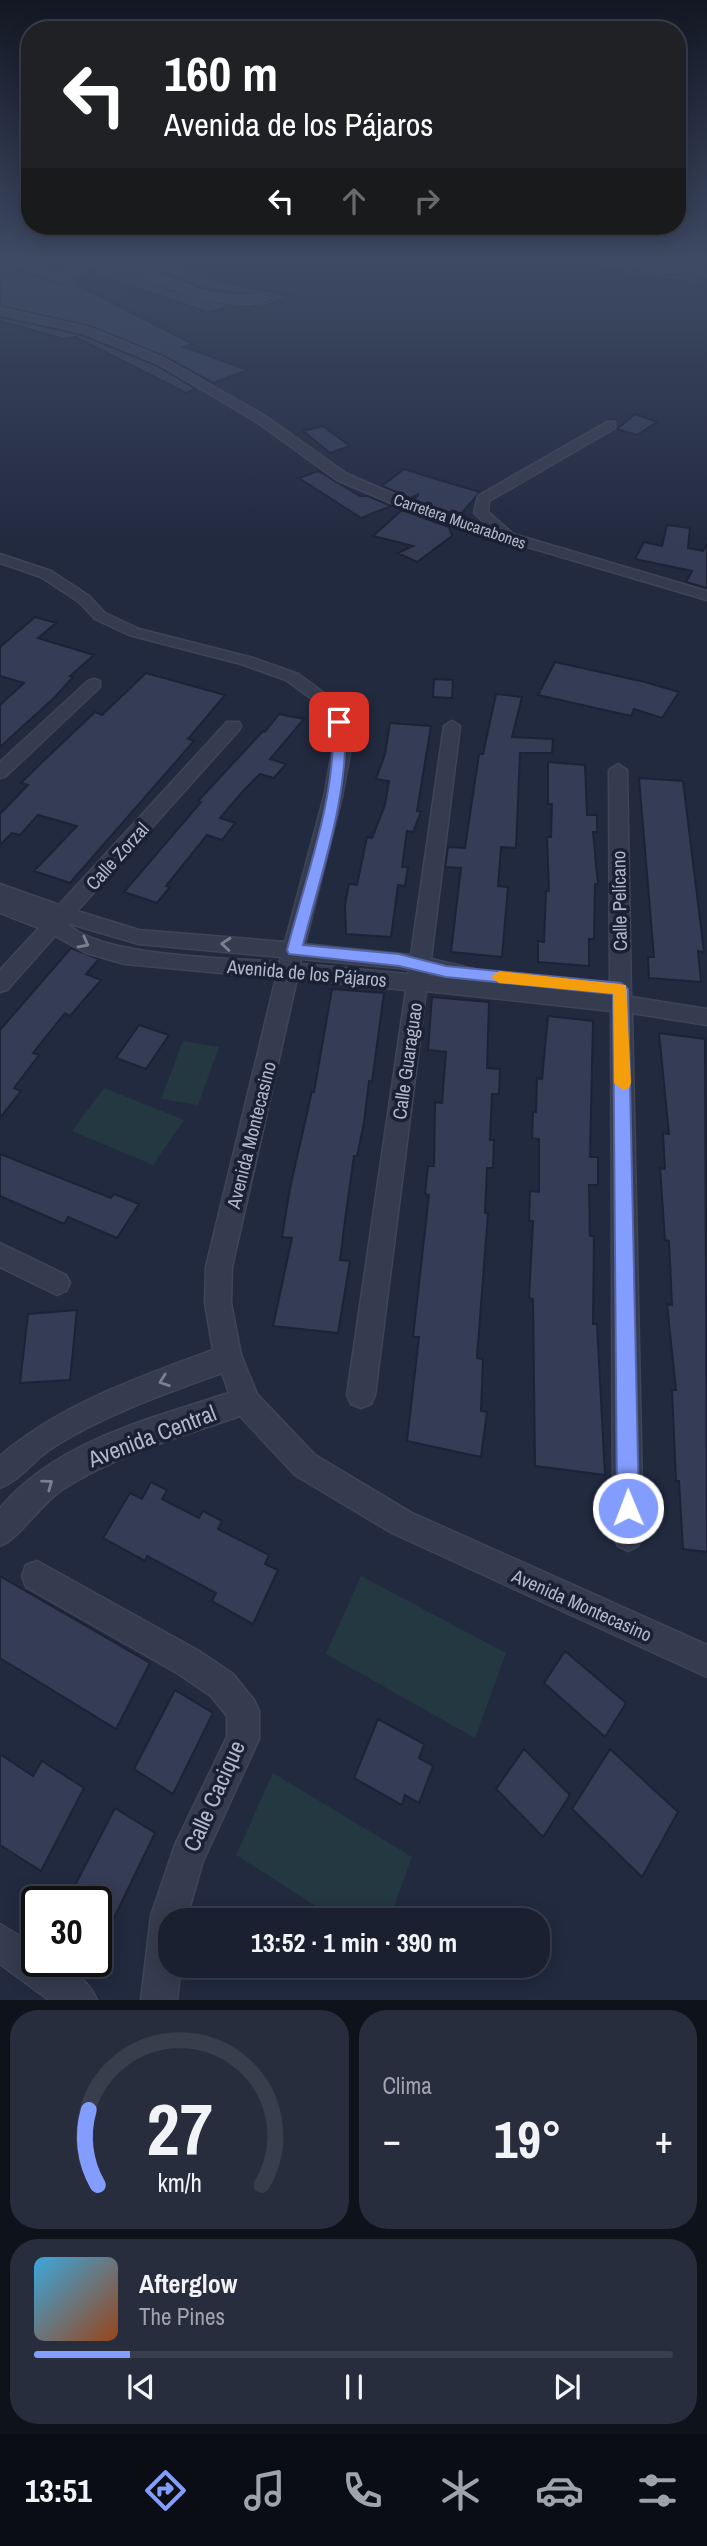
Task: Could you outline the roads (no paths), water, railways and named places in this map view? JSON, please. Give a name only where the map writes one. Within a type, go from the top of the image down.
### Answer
[{"type":"street","name":"Carretera Mucarabones","points":[[147,355],[261,419],[342,477],[424,512],[707,596]]},
{"type":"street","points":[[513,540],[481,513],[483,499],[611,425]]},
{"type":"street","name":"Avenida Montecasino","points":[[0,558],[46,574],[84,599],[100,615],[134,632],[247,661],[292,677],[323,699],[339,722],[341,753],[333,797],[219,1267],[218,1303],[228,1358],[240,1381],[245,1401],[305,1465],[402,1523],[707,1661]]},
{"type":"street","points":[[0,772],[94,684]]},
{"type":"street","name":"Calle Zorzal","points":[[0,984],[233,726]]},
{"type":"street","name":"Calle Guaraguao","points":[[361,1395],[452,726]]},
{"type":"street","name":"Calle Pelícano","points":[[618,770],[628,1536]]},
{"type":"street","name":"Avenida de los Pájaros","points":[[0,891],[59,921],[93,948],[125,956],[292,961],[621,997],[707,1002]]},
{"type":"street","name":"Avenida de los Pájaros","points":[[0,905],[59,921]]},
{"type":"street","name":"Avenida de los Pájaros","points":[[621,997],[707,1017]]},
{"type":"street","points":[[0,1254],[57,1283]]},
{"type":"street","name":"Avenida Central","points":[[0,1474],[41,1439],[134,1392],[228,1358]]},
{"type":"street","name":"Avenida Central","points":[[0,1531],[16,1507],[73,1467],[133,1439],[245,1401]]},
{"type":"street","name":"Calle Cacique","points":[[37,1576],[188,1662],[222,1685],[243,1711],[243,1739],[187,1857],[169,1916],[159,2000]]},
{"type":"street","points":[[0,1942],[79,2000]]}]
